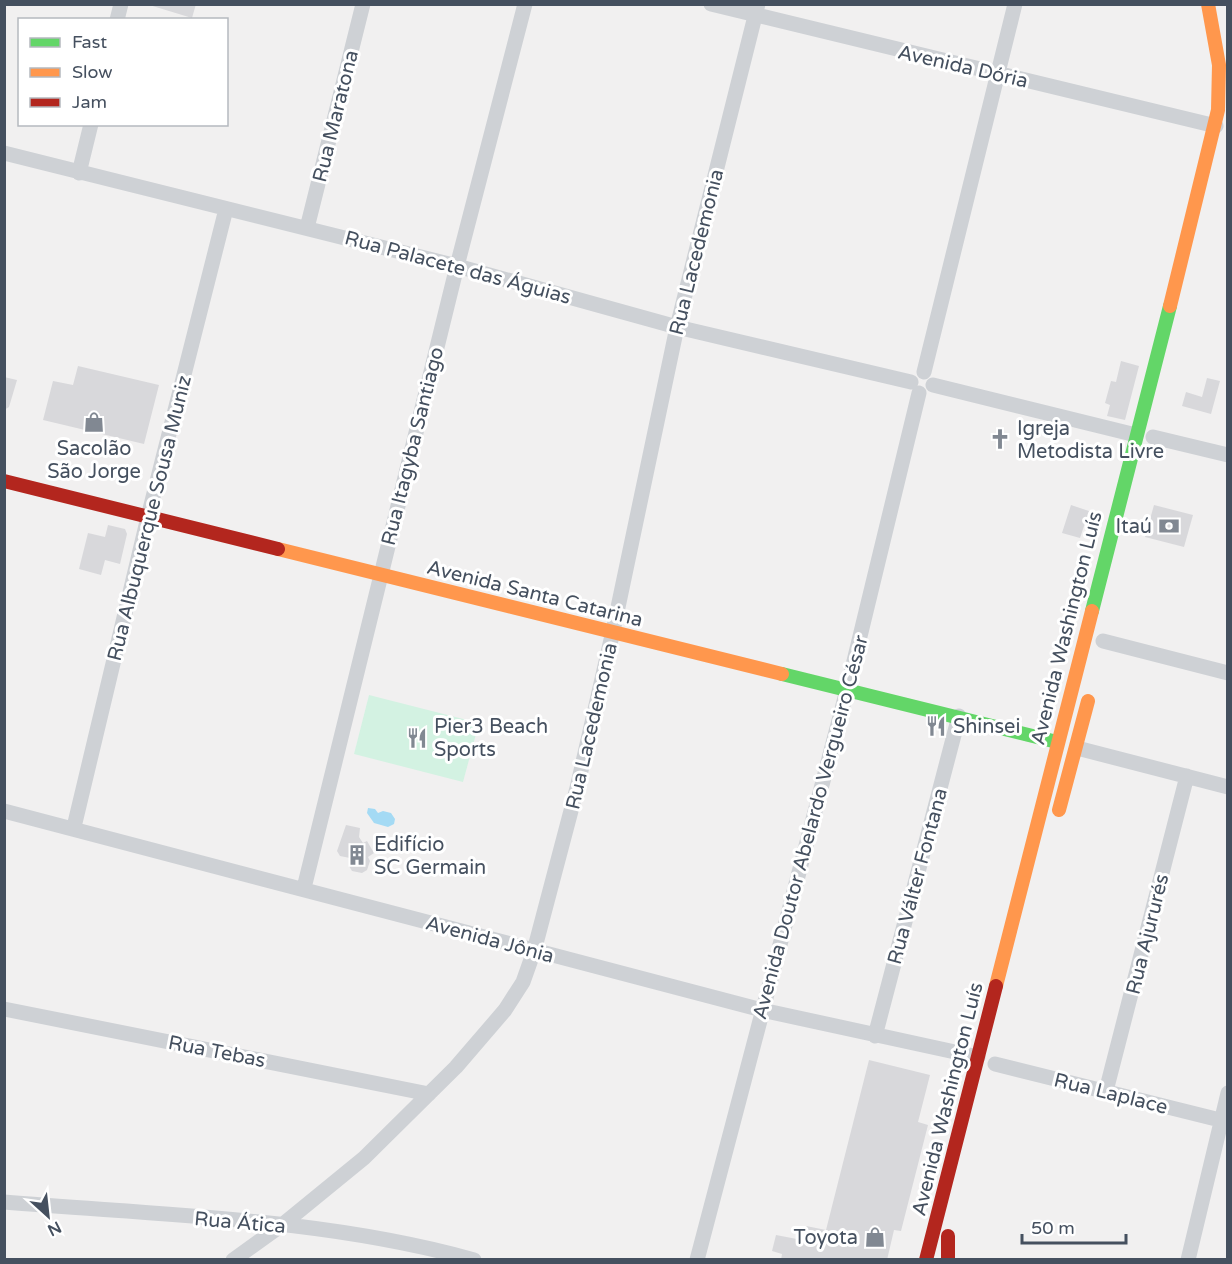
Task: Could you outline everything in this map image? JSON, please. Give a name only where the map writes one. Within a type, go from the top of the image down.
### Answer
[{"type":"main road","name":"Avenida Washington Luís","points":[[926,1260],[1216,126],[1220,104],[1220,65],[1217,37],[1208,4]]},
{"type":"main road","name":"Avenida Santa Catarina","points":[[4,481],[1057,742]]},
{"type":"main road","name":"Avenida Washington Luís","points":[[1056,820],[1093,684]]},
{"type":"main road","name":"Avenida Washington Luís","points":[[943,1260],[950,1230],[948,1260]]},
{"type":"main road","points":[[914,1260],[932,1235]]},
{"type":"street","name":"Rua Maratona","points":[[307,228],[363,4]]},
{"type":"street","name":"Rua Itagyba Santiago","points":[[304,888],[457,266],[525,4]]},
{"type":"street","name":"Avenida Dória","points":[[711,4],[756,10],[997,74],[1216,126]]},
{"type":"street","points":[[915,388],[929,391],[928,379],[1015,4]]},
{"type":"street","name":"Rua Lacedemonia","points":[[233,1260],[282,1225],[364,1158],[429,1094],[505,1010],[523,982],[534,951],[577,788],[613,631],[676,327],[756,10]]},
{"type":"street","points":[[79,173],[91,126]]},
{"type":"street","name":"Rua Palacete das Águias","points":[[4,153],[457,266],[676,327],[915,388]]},
{"type":"street","name":"Rua Albuquerque Sousa Muniz","points":[[74,827],[148,518],[226,209]]},
{"type":"street","points":[[928,379],[1136,435]]},
{"type":"street","name":"Avenida Doutor Abelardo Vergueiro César","points":[[697,1260],[847,690],[915,388]]},
{"type":"street","points":[[1153,437],[1227,455]]},
{"type":"street","points":[[1103,641],[1227,673]]},
{"type":"street","name":"Rua Válter Fontana","points":[[875,1036],[959,716]]},
{"type":"street","points":[[1077,748],[1227,787]]},
{"type":"street","name":"Rua Ajururés","points":[[1106,1091],[1187,776]]},
{"type":"street","name":"Avenida Jônia","points":[[4,811],[74,827],[762,1010],[978,1057]]},
{"type":"street","name":"Rua Tebas","points":[[4,1009],[429,1094]]},
{"type":"street","name":"Rua Laplace","points":[[994,1064],[1225,1121]]},
{"type":"street","points":[[1188,1260],[1225,1121],[1227,1093]]},
{"type":"street","name":"Rua Ática","points":[[4,1202],[282,1225],[371,1237],[474,1260]]},
{"type":"green space","name":"Pier3 Beach Sports","points":[[369,695],[479,723],[463,782],[354,754]]},
{"type":"water","points":[[368,808],[375,809],[378,813],[383,811],[391,813],[395,819],[394,824],[388,827],[374,823],[367,813]]},
{"type":"building","points":[[146,4],[196,4],[192,18]]},
{"type":"building","points":[[1121,361],[1139,366],[1125,420],[1107,416],[1110,405],[1105,403],[1111,381],[1116,382]]},
{"type":"building","points":[[78,366],[159,385],[144,444],[43,420],[53,381],[73,385]]},
{"type":"building","points":[[4,377],[17,380],[9,407],[4,410]]},
{"type":"building","points":[[1207,378],[1220,381],[1211,414],[1182,406],[1186,392],[1202,397]]},
{"type":"building","points":[[1071,505],[1089,511],[1080,538],[1062,533]]},
{"type":"building","name":"Itaú","points":[[1154,505],[1193,515],[1184,547],[1145,537]]},
{"type":"building","points":[[108,525],[125,529],[127,534],[120,564],[105,560],[101,575],[79,569],[88,533],[105,537]]},
{"type":"building","name":"Edifício SC Germain","points":[[346,825],[360,828],[359,837],[363,843],[367,841],[374,853],[368,857],[370,861],[367,870],[362,873],[352,871],[349,866],[350,858],[340,856],[337,851]]},
{"type":"building","points":[[869,1060],[930,1075],[918,1122],[928,1125],[901,1231],[894,1230],[887,1260],[781,1260],[782,1254],[772,1251],[776,1235],[802,1240],[806,1226],[826,1230]]},
{"type":"traffic: fast","points":[[1092,611],[1170,306]]},
{"type":"traffic: fast","points":[[782,674],[1057,742]]},
{"type":"traffic: slow","points":[[1170,306],[1218,110],[1219,65],[1208,4]]},
{"type":"traffic: slow","points":[[278,549],[782,674]]},
{"type":"traffic: slow","points":[[996,986],[1092,611]]},
{"type":"traffic: slow","points":[[1059,810],[1088,701]]},
{"type":"traffic: jam","points":[[4,481],[278,549]]},
{"type":"traffic: jam","points":[[926,1260],[996,986]]},
{"type":"traffic: jam","points":[[948,1236],[948,1260]]},
{"type":"place","name":"Sacolão São Jorge","points":[[94,422]]},
{"type":"place","name":"Igreja Metodista Livre","points":[[1000,439]]},
{"type":"place","name":"Itaú","points":[[1169,526]]},
{"type":"place","name":"Shinsei","points":[[936,726]]},
{"type":"place","name":"Pier3 Beach Sports","points":[[417,738]]},
{"type":"place","name":"Edifício SC Germain","points":[[357,855]]},
{"type":"place","name":"Toyota","points":[[875,1237]]}]
